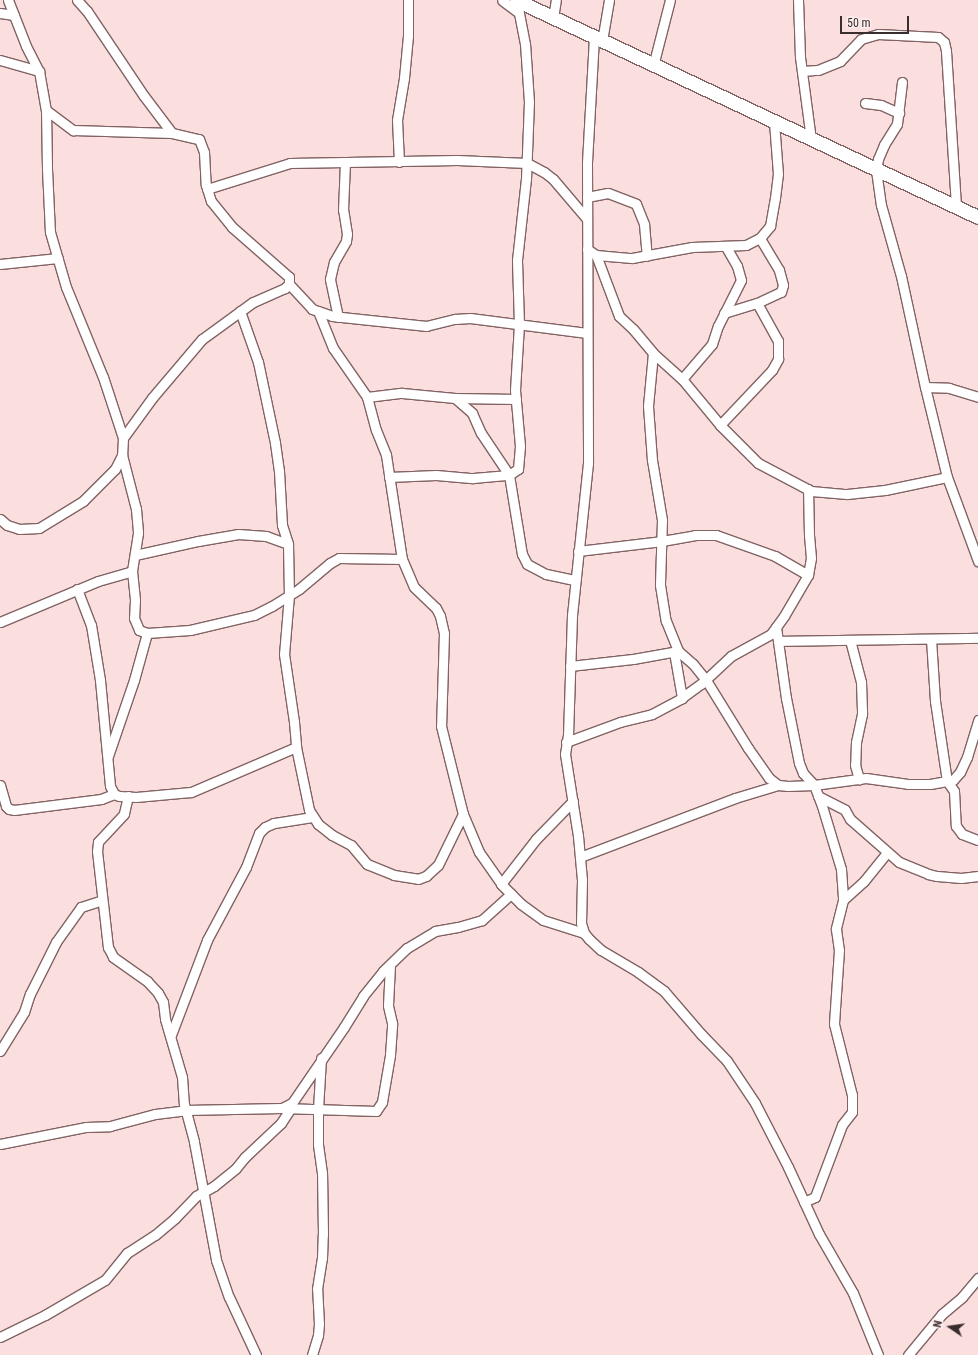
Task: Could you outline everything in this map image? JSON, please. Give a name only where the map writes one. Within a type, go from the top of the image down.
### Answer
[{"type":"street","points":[[8,0],[26,46],[38,71],[46,110],[50,232],[66,287],[103,377],[123,438],[122,455],[136,508],[138,533],[132,571],[135,600],[134,618],[139,630],[147,633],[190,630],[254,615],[289,596],[330,563],[339,558],[402,559]]},
{"type":"street","points":[[77,0],[87,11],[144,96],[172,133]]},
{"type":"street","points":[[399,162],[397,120],[404,78],[408,36],[408,0]]},
{"type":"street","points":[[389,477],[436,475],[473,478],[509,475],[518,469],[520,446],[515,390],[519,324],[517,260],[527,163],[529,102],[525,44],[519,13],[502,0]]},
{"type":"street","points":[[516,0],[653,66],[978,217]]},
{"type":"street","points":[[553,18],[556,0]]},
{"type":"street","points":[[584,933],[581,923],[582,880],[580,857],[565,754],[575,580],[585,501],[588,463],[587,197],[589,109],[598,39],[609,0]]},
{"type":"street","points":[[653,66],[670,0]]},
{"type":"street","points":[[798,0],[798,30],[811,139]]},
{"type":"street","points":[[0,13],[14,15]]},
{"type":"street","points":[[802,71],[818,70],[840,62],[861,39],[878,34],[938,37],[944,42],[946,50],[956,206]]},
{"type":"street","points":[[0,60],[38,71]]},
{"type":"street","points":[[902,82],[899,113],[895,128],[878,158],[876,170],[881,205],[901,276],[925,387],[948,477],[978,562]]},
{"type":"street","points":[[865,103],[881,105],[899,113]]},
{"type":"street","points":[[46,110],[73,130],[172,133],[199,139],[204,152],[207,189],[211,201],[232,227],[289,277],[290,284],[312,309],[338,317],[426,326],[455,319],[470,318],[587,333]]},
{"type":"street","points":[[587,249],[596,254],[632,258],[692,247],[746,245],[760,238],[770,226],[778,174],[774,122]]},
{"type":"street","points":[[207,189],[290,163],[457,160],[527,163],[544,172],[553,179],[587,219]]},
{"type":"street","points":[[338,317],[330,279],[334,262],[346,241],[347,234],[343,210],[345,162]]},
{"type":"street","points":[[587,197],[608,193],[636,204],[644,224],[647,256]]},
{"type":"street","points":[[724,313],[757,303],[781,292],[783,285],[779,270],[760,238]]},
{"type":"street","points":[[682,379],[712,344],[718,326],[741,280],[737,266],[726,246]]},
{"type":"street","points":[[596,254],[619,316],[633,329],[653,353],[682,379],[720,425],[758,463],[808,489],[846,494],[885,490],[948,477]]},
{"type":"street","points":[[0,264],[58,258]]},
{"type":"street","points":[[123,438],[152,398],[185,357],[202,339],[253,302],[285,288],[290,284]]},
{"type":"street","points":[[720,425],[772,370],[778,359],[778,341],[757,303]]},
{"type":"street","points":[[240,311],[258,362],[266,397],[279,471],[282,526],[288,544],[289,596],[284,654],[294,722],[296,747],[309,810],[318,824],[332,835],[351,845],[367,864],[394,875],[418,879],[426,876],[438,865],[463,814]]},
{"type":"street","points":[[318,311],[333,348],[367,397],[376,430],[386,455],[402,559],[414,587],[436,608],[440,616],[444,634],[441,726],[463,814],[479,852],[501,884],[543,920],[584,933],[601,950],[638,972],[664,991],[701,1034],[727,1061],[755,1103],[828,1252],[852,1293],[878,1355]]},
{"type":"street","points":[[653,353],[648,406],[652,460],[662,520],[660,585],[666,621],[676,651],[682,698]]},
{"type":"street","points":[[925,387],[949,388],[978,397]]},
{"type":"street","points":[[367,397],[402,394],[455,398],[516,399]]},
{"type":"street","points":[[455,398],[472,413],[481,433],[509,475],[522,554],[527,564],[546,574],[575,580]]},
{"type":"street","points":[[0,519],[19,529],[39,528],[83,501],[115,470],[122,455]]},
{"type":"street","points":[[566,742],[620,722],[652,714],[682,698],[706,680],[731,656],[771,634],[808,576],[811,558],[808,489]]},
{"type":"street","points":[[135,555],[238,534],[266,536],[288,544]]},
{"type":"street","points":[[578,551],[662,541],[695,535],[716,535],[775,556],[808,576]]},
{"type":"street","points":[[0,622],[98,580],[132,571]]},
{"type":"street","points":[[77,589],[91,625],[100,680],[110,786],[114,794]]},
{"type":"street","points":[[776,627],[786,698],[799,763],[803,773],[814,785],[818,796],[840,869],[843,900],[836,929],[839,950],[834,1024],[852,1095],[852,1112],[842,1125],[815,1197],[804,1202]]},
{"type":"street","points":[[107,760],[134,680],[147,633]]},
{"type":"street","points":[[778,641],[978,638]]},
{"type":"street","points":[[931,639],[935,701],[947,781],[954,791],[956,826],[962,834],[978,840]]},
{"type":"street","points":[[850,640],[861,682],[862,714],[855,765],[859,779]]},
{"type":"street","points":[[570,666],[633,659],[676,651],[693,664],[706,680],[719,698],[748,748],[769,778],[778,784]]},
{"type":"street","points":[[580,857],[735,798],[778,784],[814,785],[859,779],[877,779],[908,784],[930,784],[953,780],[960,772],[967,756],[978,720]]},
{"type":"street","points":[[0,785],[5,804],[9,809],[100,800],[114,794],[128,796],[191,792],[296,747]]},
{"type":"street","points":[[128,796],[124,814],[98,842],[97,851],[108,947],[113,957],[147,981],[158,993],[163,1002],[165,1019],[182,1077],[186,1110],[194,1142],[202,1193],[216,1260],[229,1297],[256,1355]]},
{"type":"street","points":[[818,796],[845,810],[850,819],[899,862],[928,874],[961,878],[978,876]]},
{"type":"street","points":[[501,884],[536,839],[573,801]]},
{"type":"street","points":[[171,1036],[207,940],[246,867],[259,833],[265,826],[274,823],[313,817]]},
{"type":"street","points":[[843,900],[864,881],[887,853]]},
{"type":"street","points":[[0,1337],[45,1315],[105,1280],[127,1253],[155,1235],[175,1218],[196,1196],[214,1186],[236,1168],[245,1156],[281,1123],[285,1109],[292,1103],[344,1027],[363,996],[407,948],[435,930],[458,927],[482,920],[511,894]]},
{"type":"street","points":[[0,1050],[24,1012],[30,994],[56,942],[81,907],[102,900]]},
{"type":"street","points":[[0,1144],[86,1127],[110,1126],[154,1114],[186,1110],[285,1109],[376,1111],[382,1102],[390,1055],[392,1029],[388,1004],[390,965]]},
{"type":"street","points":[[312,1355],[318,1329],[317,1289],[322,1258],[323,1234],[322,1174],[318,1144],[318,1110],[322,1058]]},
{"type":"street","points":[[908,1355],[942,1314],[962,1297],[978,1278]]}]
